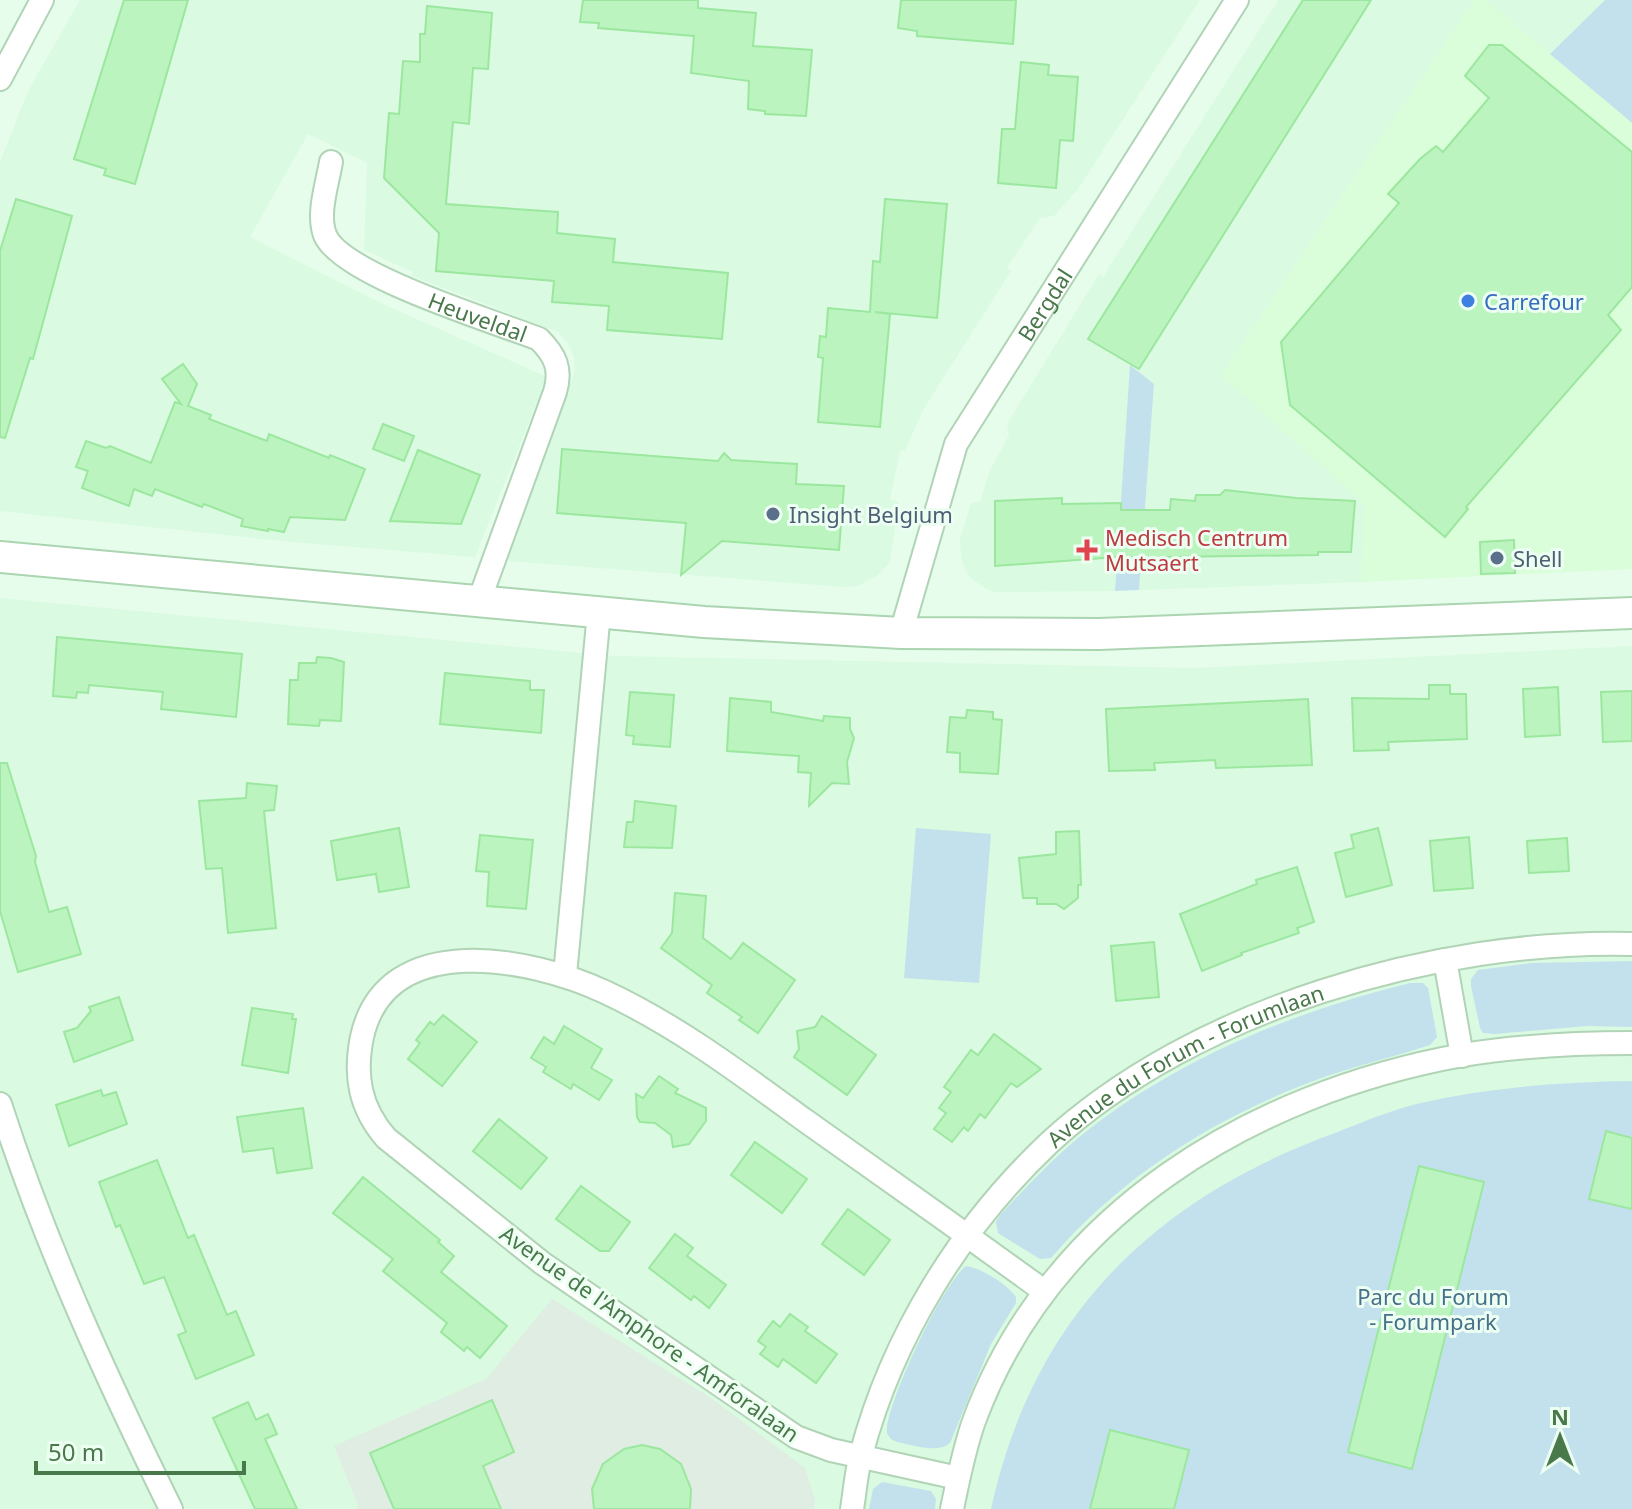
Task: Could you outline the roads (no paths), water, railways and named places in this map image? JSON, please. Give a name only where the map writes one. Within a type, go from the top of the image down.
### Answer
[{"type":"main road","points":[[0,557],[718,623],[901,633],[1099,634],[1632,613]]},
{"type":"street","points":[[0,79],[42,0]]},
{"type":"street","name":"Bergdal","points":[[901,633],[956,444],[1237,0]]},
{"type":"street","name":"Heuveldal","points":[[331,162],[322,224],[334,249],[385,280],[539,339],[551,351],[558,365],[559,380],[555,392],[479,601]]},
{"type":"street","points":[[565,975],[599,612]]},
{"type":"street","name":"Avenue du Forum - Forumlaan","points":[[852,1509],[861,1457],[879,1398],[902,1341],[932,1288],[992,1203],[1049,1144],[1083,1115],[1150,1070],[1226,1030],[1363,979],[1445,960],[1553,945],[1632,944]]},
{"type":"street","points":[[1445,960],[1462,1056]]},
{"type":"street","name":"Avenue de l'Amphore - Amforalaan","points":[[861,1457],[796,1437],[542,1263],[386,1138],[367,1111],[360,1088],[360,1046],[371,1011],[381,996],[396,983],[412,972],[434,964],[459,961],[524,966],[565,975],[606,992],[717,1058],[967,1235]]},
{"type":"street","points":[[952,1509],[973,1423],[997,1368],[1044,1291],[1066,1264],[1134,1199],[1180,1165],[1235,1132],[1369,1078],[1462,1056],[1540,1047],[1632,1043]]},
{"type":"street","points":[[0,1104],[41,1221],[71,1293],[134,1436],[171,1509]]},
{"type":"street","points":[[967,1235],[1044,1291]]},
{"type":"street","points":[[861,1457],[958,1478]]},
{"type":"place","name":"Carrefour","points":[[1468,301]]},
{"type":"place","name":"Insight Belgium","points":[[773,514]]},
{"type":"place","name":"Medisch Centrum Mutsaert","points":[[1087,550]]},
{"type":"place","name":"Shell","points":[[1497,558]]},
{"type":"park label","name":"Parc du Forum - Forumpark","points":[[1433,1308]]}]
